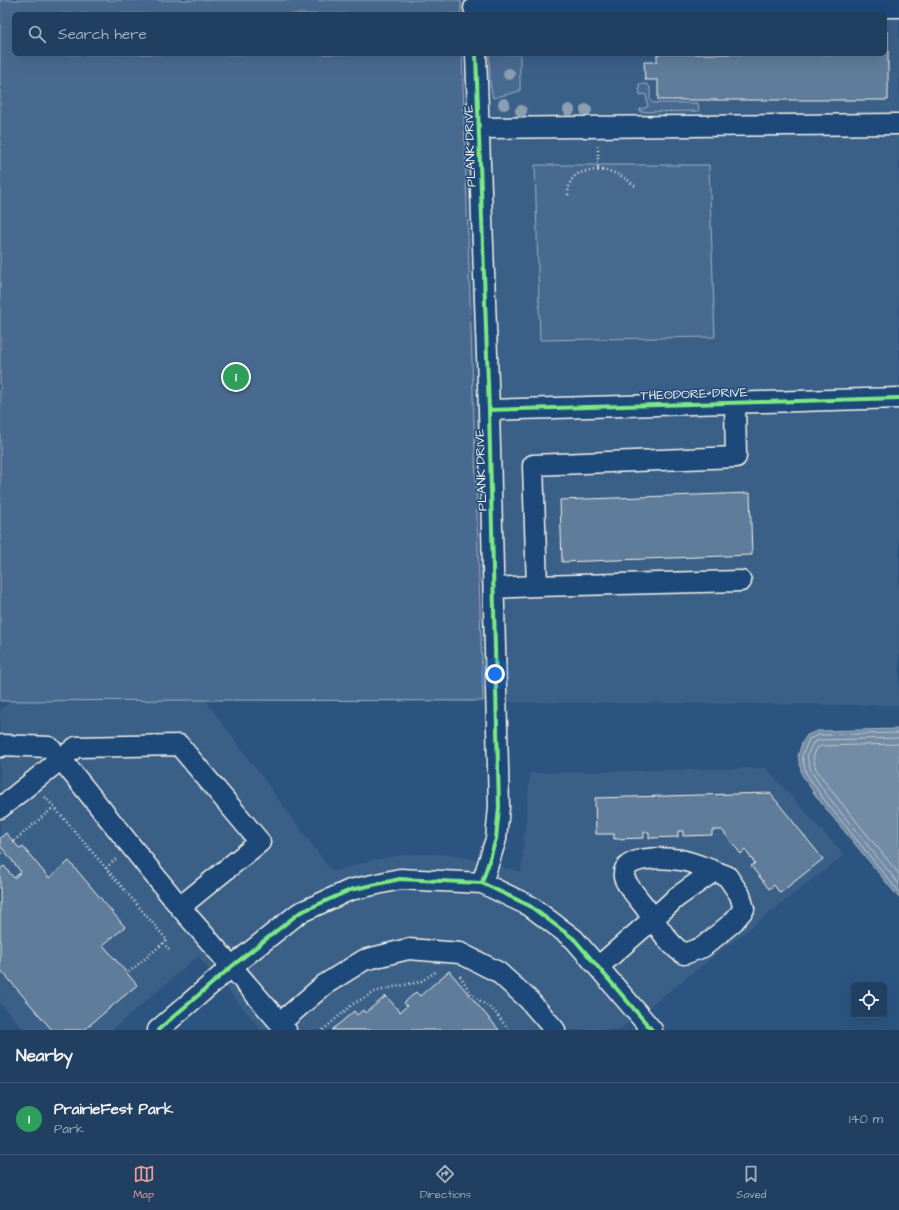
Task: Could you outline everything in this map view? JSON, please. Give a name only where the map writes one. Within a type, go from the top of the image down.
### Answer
[{"type":"street","points":[[474,7],[899,7]]},
{"type":"street","name":"PLANK DRIVE","points":[[476,56],[489,410],[499,807],[496,839],[482,883]]},
{"type":"street","points":[[479,128],[899,124]]},
{"type":"street","name":"THEODORE DRIVE","points":[[489,410],[899,398]]},
{"type":"street","points":[[537,586],[533,465],[736,457],[735,403]]},
{"type":"street","points":[[494,588],[741,581]]},
{"type":"street","points":[[0,808],[62,760],[76,747],[179,744],[260,842],[180,907]]},
{"type":"street","points":[[0,747],[49,747],[62,760],[180,907],[283,1026],[324,985],[364,960],[408,949],[460,954],[498,972],[528,999],[546,1027]]},
{"type":"street","points":[[644,859],[681,860],[714,871],[727,876],[740,894],[744,909],[733,922],[703,947],[684,954],[674,948],[634,892],[627,885],[624,878],[625,868],[630,863],[644,859]]},
{"type":"street","points":[[598,967],[677,897],[714,871]]},
{"type":"street","points":[[158,1030],[231,966],[299,913],[350,890],[400,879],[482,883],[530,906],[574,939],[652,1030]]},
{"type":"path","points":[[598,144],[598,170]]},
{"type":"path","points":[[568,195],[570,184],[576,174],[588,170],[607,170],[620,175],[636,187]]},
{"type":"path","points":[[42,793],[167,940],[129,972]]},
{"type":"path","points":[[14,841],[54,807]]},
{"type":"path","points":[[0,849],[2,852],[0,854]]},
{"type":"path","points":[[106,868],[121,855]]},
{"type":"path","points":[[163,943],[171,952]]},
{"type":"path","points":[[322,1024],[324,1029],[359,1000],[374,992],[420,982],[440,969]]},
{"type":"path","points":[[454,971],[464,981],[471,994],[495,1012],[508,1030]]},
{"type":"path","points":[[394,982],[395,987]]},
{"type":"shaded area","points":[[0,0],[899,0],[899,705],[205,700],[332,872],[373,860],[409,854],[456,855],[521,872],[530,773],[766,768],[844,855],[619,1030],[262,1030],[198,956],[112,1030],[24,1030],[0,1003],[0,710],[11,701],[0,701]]},
{"type":"shaded area","points":[[0,0],[461,0],[461,12],[12,12],[12,56],[462,56],[483,701],[0,701]]},
{"type":"shaded area","points":[[489,56],[520,56],[520,91],[493,98],[490,83]]},
{"type":"shaded area","points":[[639,84],[646,84],[650,87],[650,100],[653,103],[698,103],[699,111],[640,112],[640,109],[648,107],[646,95],[640,95]]},
{"type":"shaded area","points":[[535,165],[709,165],[715,337],[540,340]]},
{"type":"water","points":[[899,729],[899,898],[818,799],[802,775],[798,756],[802,743],[807,735],[817,731]]},
{"type":"building","points":[[888,32],[888,100],[658,100],[658,80],[645,80],[644,62],[657,62],[657,56],[887,56]]},
{"type":"building","points":[[750,493],[752,555],[562,562],[560,500]]},
{"type":"building","points":[[770,793],[823,859],[780,893],[774,885],[769,889],[751,866],[755,863],[745,850],[741,854],[722,830],[712,830],[712,835],[683,836],[683,831],[678,831],[678,837],[649,838],[649,832],[644,832],[644,838],[614,839],[614,834],[596,834],[595,798]]},
{"type":"building","points":[[6,833],[20,849],[23,847],[49,878],[69,861],[125,927],[103,945],[137,985],[84,1030],[52,1030],[0,969],[0,869],[4,866],[14,878],[21,872],[0,845],[0,838]]},
{"type":"building","points":[[449,971],[499,1030],[332,1030],[354,1011],[357,1015],[363,1010],[365,1013],[386,996],[400,1012],[407,1006],[404,1003],[416,992],[420,996]]},
{"type":"cycle path","points":[[476,56],[489,410],[499,807],[496,839],[482,883]]},
{"type":"cycle path","points":[[489,410],[899,398]]},
{"type":"cycle path","points":[[158,1030],[231,967],[299,913],[350,890],[400,879],[482,883],[530,906],[574,939],[652,1030]]},
{"type":"place","name":"PrairieFest Park","points":[[236,377]]}]
